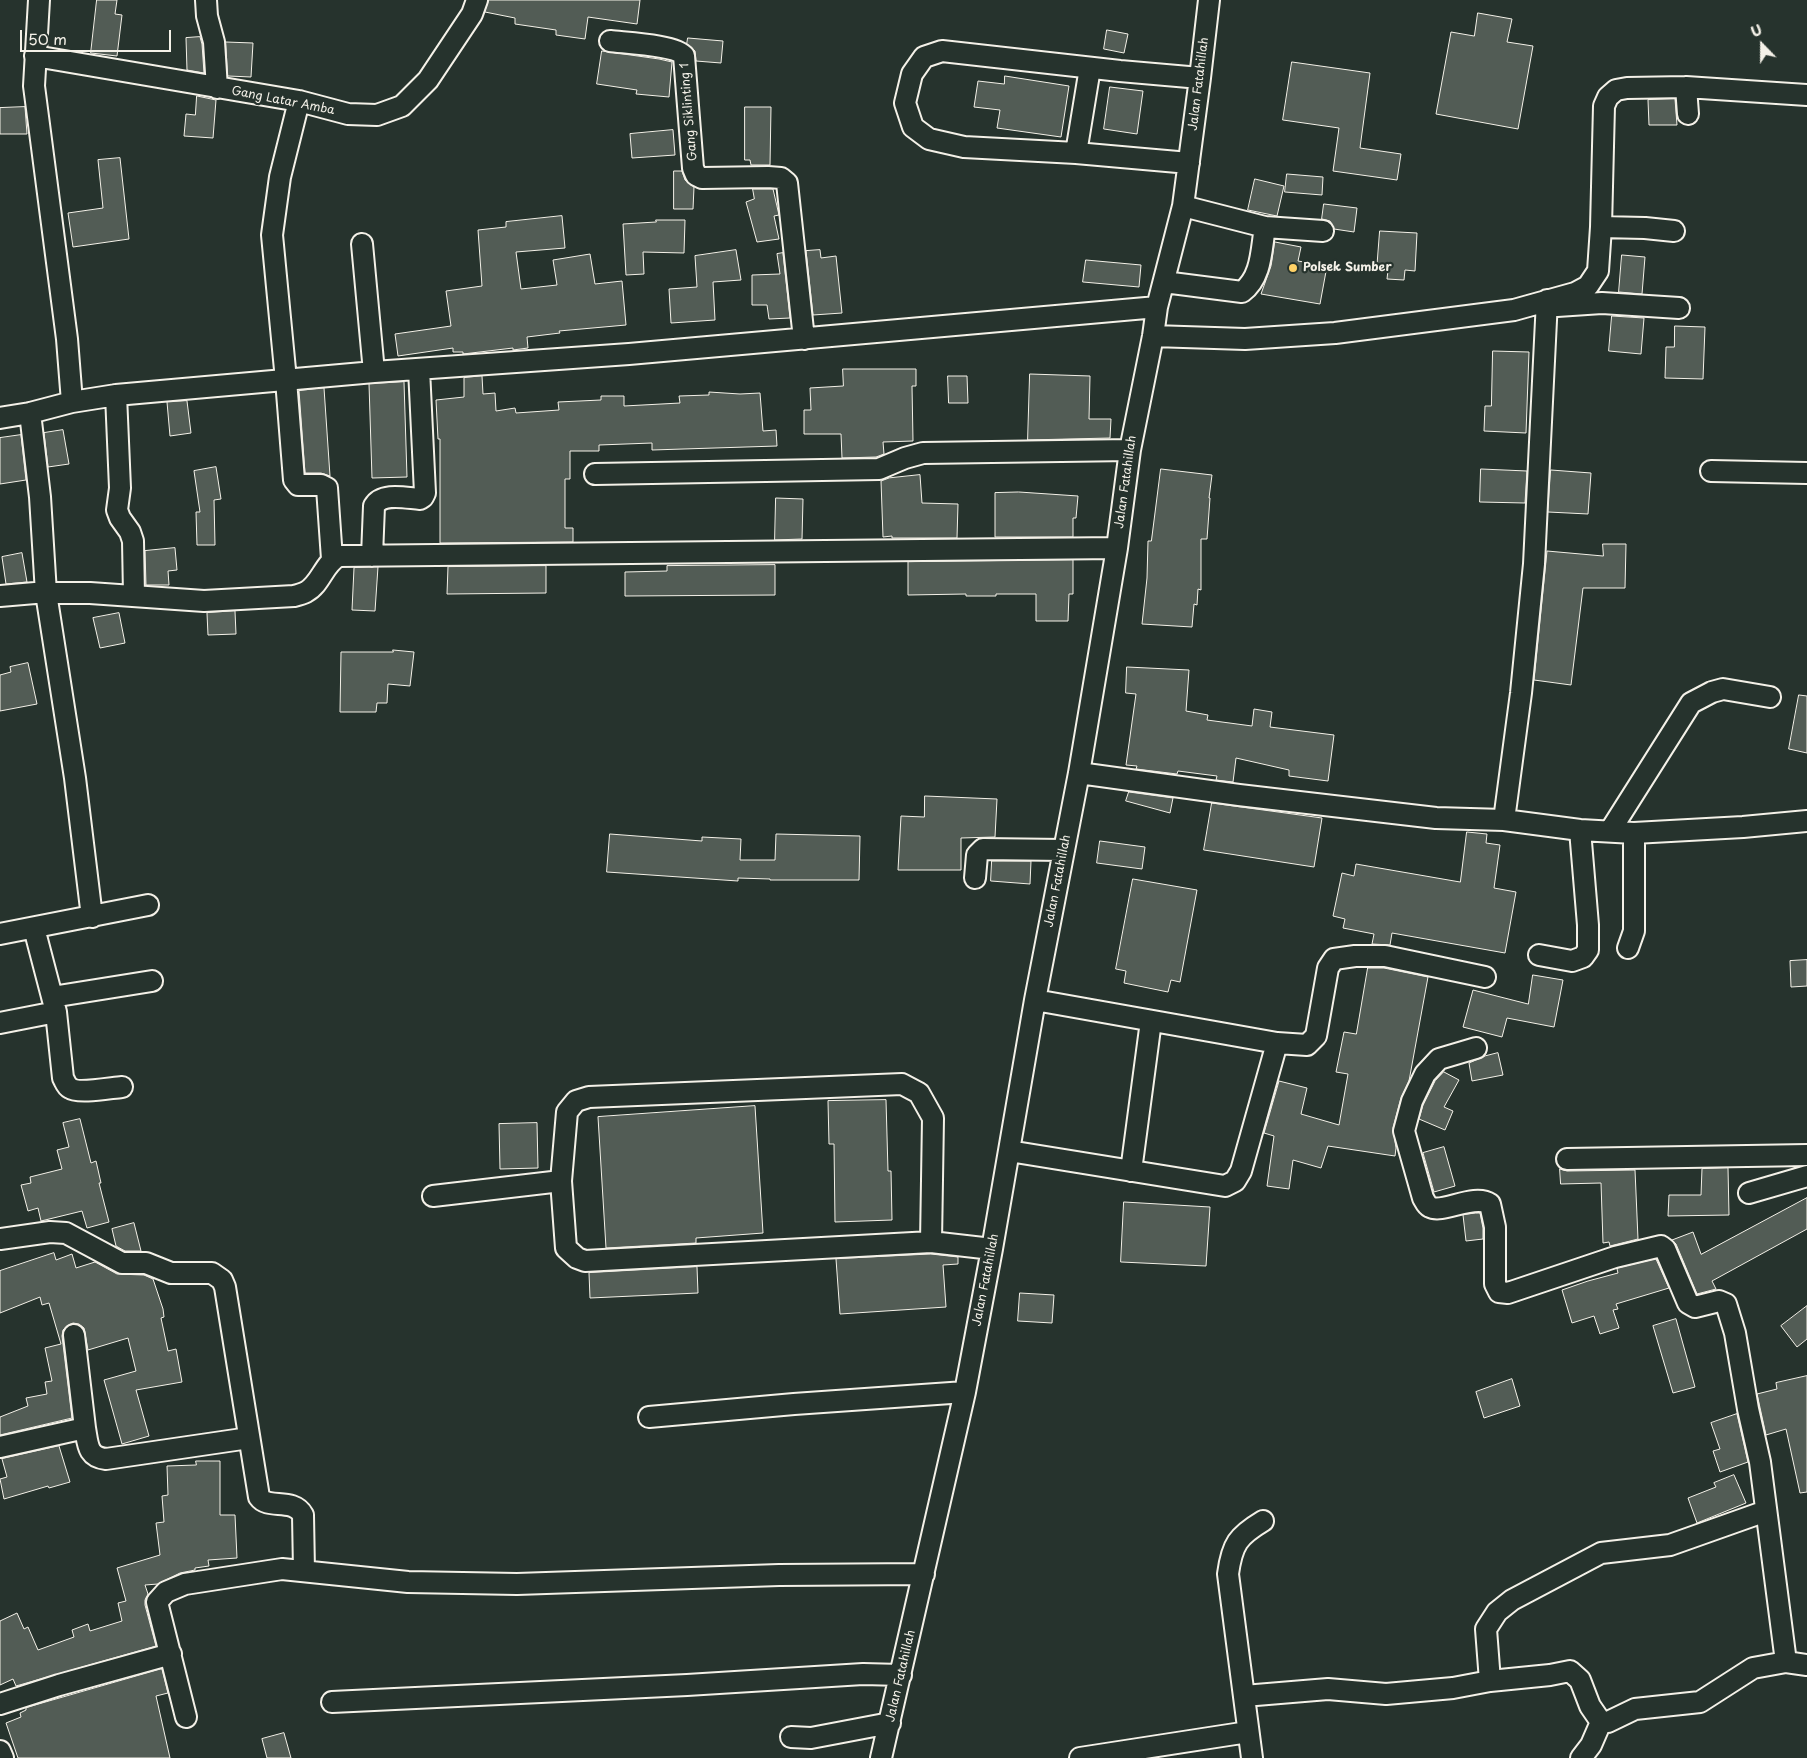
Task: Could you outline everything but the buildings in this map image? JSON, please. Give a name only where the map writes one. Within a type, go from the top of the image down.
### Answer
[{"type":"street","points":[[39,0],[34,86],[67,339],[72,402]]},
{"type":"street","points":[[206,0],[207,16],[214,42],[217,88]]},
{"type":"street","name":"Gang Latar Amba","points":[[35,56],[299,101],[348,114],[377,115],[402,106],[428,80],[472,14],[477,0]]},
{"type":"street","name":"Jalan Fatahillah","points":[[885,1757],[890,1723],[965,1392],[992,1249],[1035,1000],[1079,773],[1117,548],[1130,450],[1157,307],[1183,206],[1209,0]]},
{"type":"street","name":"Gang Siklinting 1","points":[[610,41],[669,49],[681,52],[684,56],[693,168],[696,175],[702,178],[781,178],[787,183],[804,339]]},
{"type":"street","points":[[1189,163],[1076,153],[964,147],[929,139],[913,127],[905,103],[912,74],[924,57],[942,50],[1090,68],[1200,78]]},
{"type":"street","points":[[1076,153],[1090,68]]},
{"type":"street","points":[[1686,87],[1688,114]]},
{"type":"street","points":[[1547,304],[1576,293],[1588,286],[1598,271],[1604,106],[1608,97],[1616,90],[1627,88],[1686,87],[1807,95]]},
{"type":"street","points":[[299,101],[280,177],[272,235],[294,480],[298,485],[320,485],[326,488],[332,559]]},
{"type":"street","points":[[1183,206],[1265,227],[1323,231]]},
{"type":"street","points":[[1164,282],[1242,292],[1250,286],[1258,272],[1265,227]]},
{"type":"street","points":[[1601,227],[1645,228],[1674,232]]},
{"type":"street","points":[[362,244],[374,372]]},
{"type":"street","points":[[1153,336],[1245,339],[1335,332],[1514,310],[1547,304],[1602,303],[1679,308]]},
{"type":"street","points":[[1504,820],[1521,693],[1534,564],[1547,304]]},
{"type":"street","points":[[0,418],[30,413],[72,402],[116,395],[374,372],[629,354],[1157,307]]},
{"type":"street","points":[[372,556],[374,506],[377,502],[383,498],[420,498],[425,493],[419,369]]},
{"type":"street","points":[[116,395],[120,488],[117,510],[133,541],[134,595]]},
{"type":"street","points":[[30,413],[40,497],[46,593],[75,778],[92,917]]},
{"type":"street","points":[[596,474],[879,469],[923,453],[1130,450]]},
{"type":"street","points":[[1711,471],[1807,473]]},
{"type":"street","points":[[0,596],[90,593],[204,602],[294,596],[307,592],[332,559],[339,556],[1117,548]]},
{"type":"street","points":[[1610,831],[1691,703],[1712,692],[1723,689],[1770,697]]},
{"type":"street","points":[[1079,773],[1239,795],[1436,818],[1504,820],[1580,830],[1634,833],[1743,827],[1807,820]]},
{"type":"street","points":[[1539,955],[1572,961],[1583,957],[1588,950],[1588,925],[1580,830]]},
{"type":"street","points":[[1628,948],[1634,931],[1634,833]]},
{"type":"street","points":[[975,878],[977,855],[983,849],[1064,850]]},
{"type":"street","points":[[0,934],[148,905]]},
{"type":"street","points":[[34,928],[54,1004],[63,1078],[66,1085],[77,1091],[122,1087]]},
{"type":"street","points":[[1035,1000],[1277,1043],[1307,1045],[1316,1036],[1328,968],[1334,959],[1354,956],[1385,956],[1485,977]]},
{"type":"street","points":[[0,1023],[54,1004],[152,981]]},
{"type":"street","points":[[1131,1171],[1151,1021]]},
{"type":"street","points":[[1009,1151],[1225,1186],[1235,1181],[1241,1171],[1277,1043]]},
{"type":"street","points":[[1476,1048],[1439,1059],[1431,1066],[1425,1074],[1407,1113],[1404,1131],[1426,1204],[1434,1209],[1482,1200],[1490,1204],[1495,1227],[1496,1288],[1502,1293],[1508,1293],[1615,1257],[1661,1246],[1664,1248],[1688,1303],[1695,1307],[1723,1301],[1728,1307],[1735,1333],[1748,1409],[1760,1462],[1786,1662]]},
{"type":"street","points":[[931,1242],[933,1118],[919,1093],[902,1084],[589,1097],[576,1101],[567,1112],[561,1181],[566,1248],[577,1258],[585,1260],[931,1242],[992,1249]]},
{"type":"street","points":[[1567,1159],[1807,1155]]},
{"type":"street","points":[[1749,1193],[1807,1176]]},
{"type":"street","points":[[432,1196],[561,1181]]},
{"type":"street","points":[[0,1239],[50,1232],[66,1234],[122,1263],[146,1263],[171,1273],[212,1273],[217,1276],[225,1287],[260,1499],[295,1506],[300,1510],[303,1515],[304,1571]]},
{"type":"street","points":[[74,1335],[85,1428],[90,1452],[97,1458],[106,1459],[249,1438]]},
{"type":"street","points":[[649,1417],[794,1404],[965,1392]]},
{"type":"street","points":[[0,1447],[85,1428]]},
{"type":"street","points":[[1490,1681],[1486,1629],[1498,1612],[1512,1600],[1601,1553],[1670,1544],[1766,1511]]},
{"type":"street","points":[[1252,1758],[1228,1574],[1230,1554],[1243,1533],[1263,1521]]},
{"type":"street","points":[[186,1717],[157,1606],[157,1602],[166,1592],[185,1584],[282,1569],[408,1582],[517,1584],[780,1575],[924,1574]]},
{"type":"street","points":[[0,1704],[171,1654]]},
{"type":"street","points":[[1601,1722],[1608,1722],[1635,1709],[1700,1702],[1753,1668],[1786,1662],[1807,1665]]},
{"type":"street","points":[[1244,1696],[1328,1689],[1386,1694],[1453,1688],[1490,1681],[1570,1671],[1580,1680],[1590,1706],[1601,1722]]},
{"type":"street","points":[[332,1702],[697,1685],[863,1674],[901,1675]]},
{"type":"street","points":[[1581,1758],[1591,1746],[1601,1722]]},
{"type":"street","points":[[791,1737],[812,1738],[890,1723]]},
{"type":"street","points":[[1080,1758],[1248,1732]]},
{"type":"street","points":[[0,1751],[3,1758]]},
{"type":"place","name":"Polsek Sumber","points":[[1293,268]]}]
